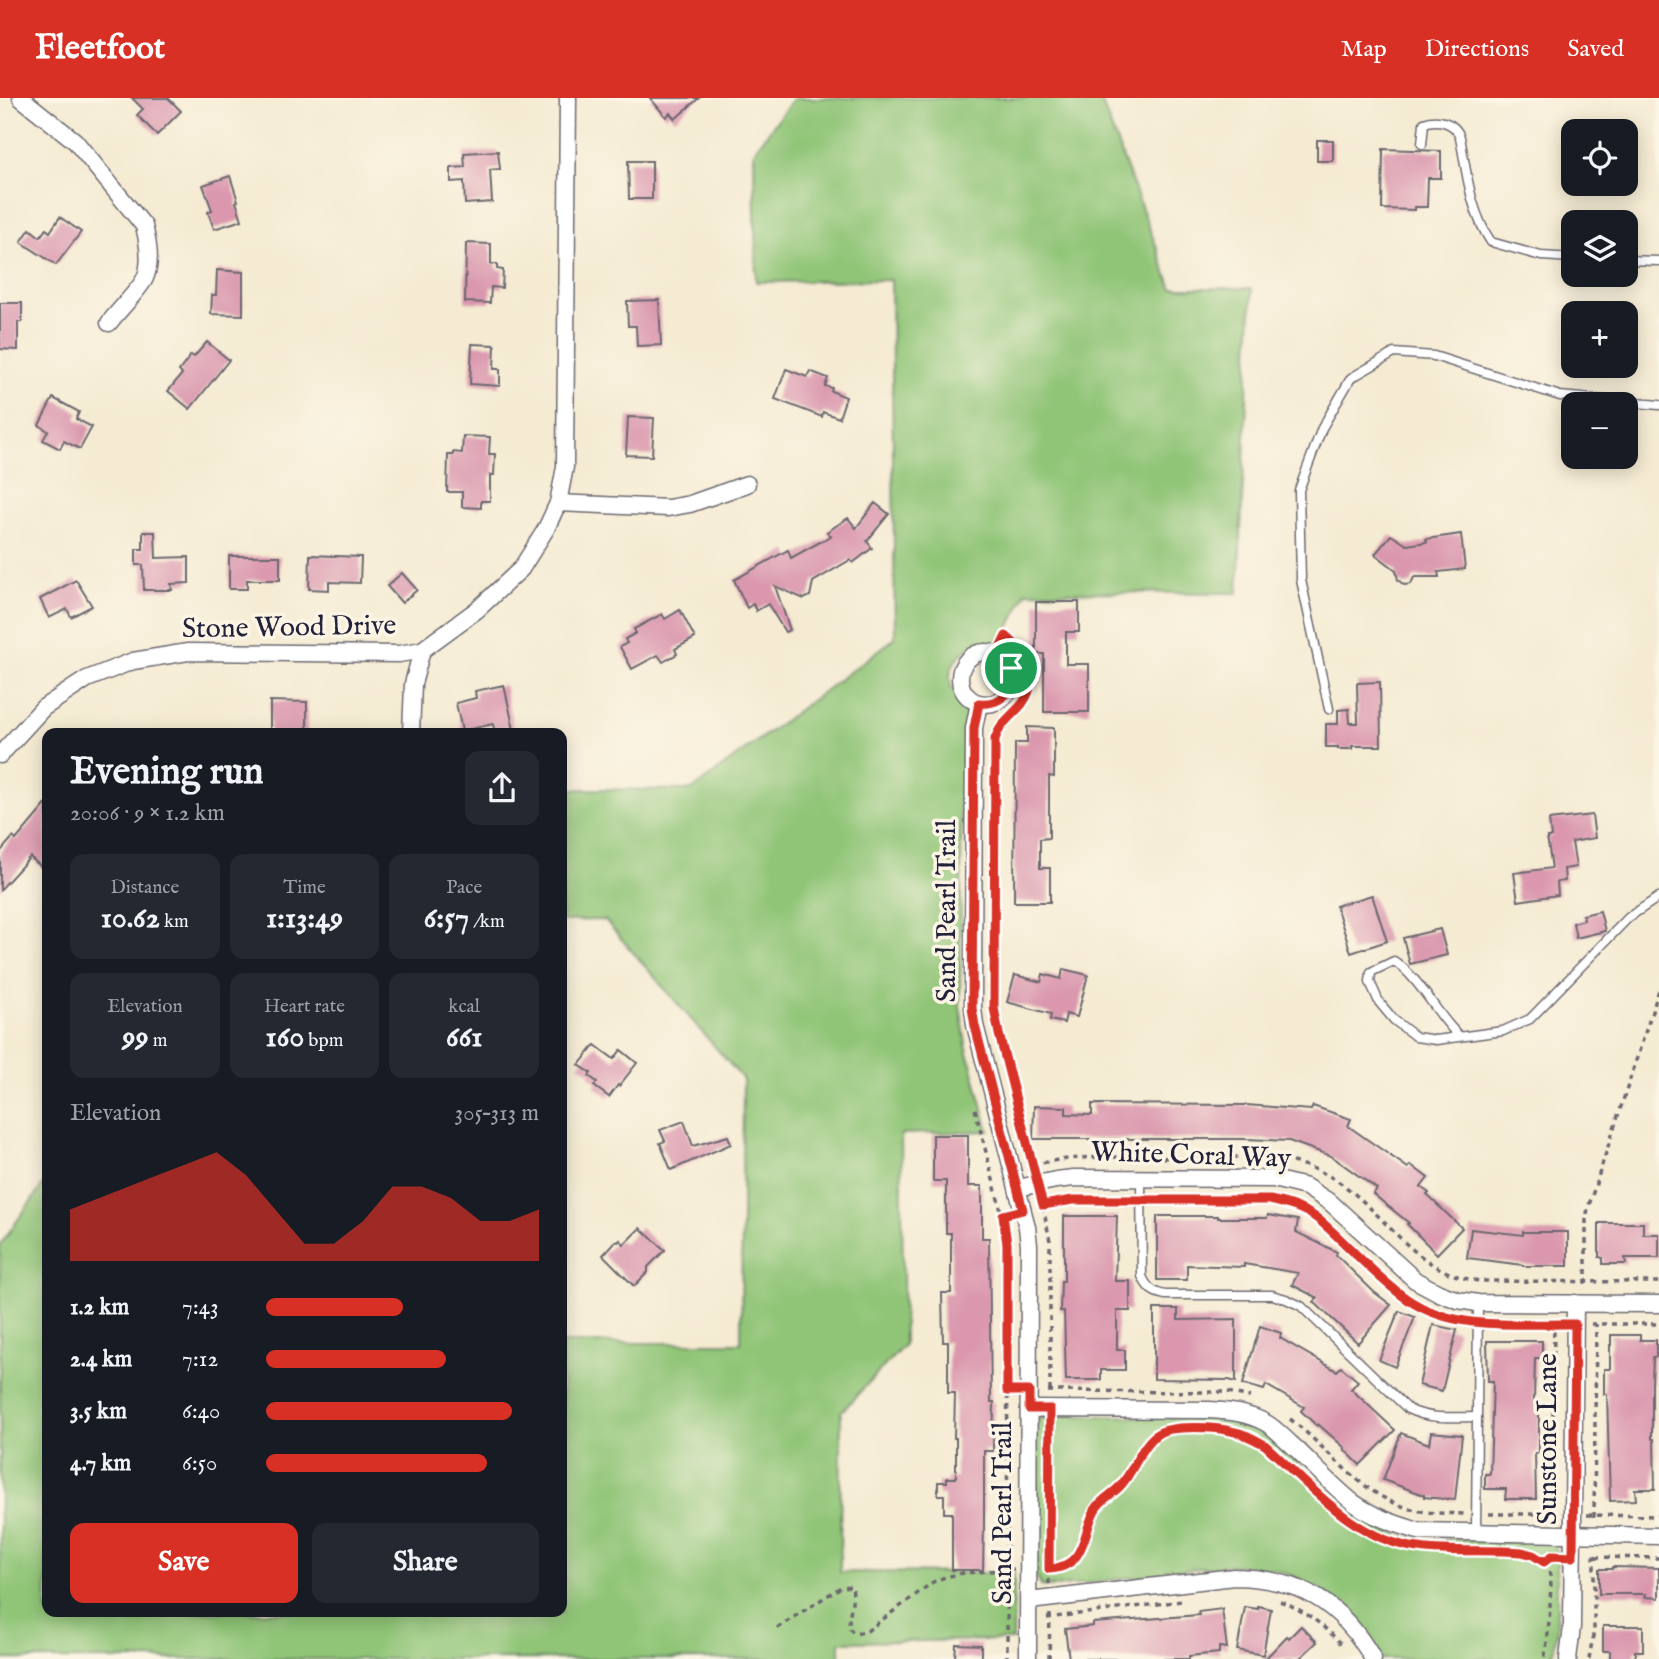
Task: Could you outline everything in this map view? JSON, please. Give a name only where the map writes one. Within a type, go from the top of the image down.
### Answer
[{"type":"street","points":[[21,98],[75,141],[144,226],[149,259],[145,278],[109,323]]},
{"type":"street","name":"Stone Wood Drive","points":[[0,755],[43,708],[87,679],[133,661],[188,652],[399,654],[422,650],[478,609],[522,569],[558,503],[565,467],[568,98]]},
{"type":"street","points":[[558,503],[668,508],[690,504],[747,484]]},
{"type":"street","points":[[411,728],[413,684],[422,650]]},
{"type":"street","points":[[975,654],[997,654],[1011,668],[1011,685],[1002,698],[987,704],[979,703],[964,693],[959,676],[962,667],[967,659],[975,654]]},
{"type":"street","name":"Sand Pearl Trail","points":[[979,703],[974,728],[972,1008],[1018,1188],[1029,1245],[1028,1659]]},
{"type":"street","name":"White Coral Way","points":[[1018,1188],[1074,1178],[1273,1179],[1306,1187],[1331,1203],[1415,1280],[1458,1300],[1478,1303],[1659,1304]]},
{"type":"street","name":"Sunstone Lane","points":[[1568,1659],[1572,1628],[1574,1534],[1575,1324],[1581,1303]]},
{"type":"street","points":[[1029,1409],[1209,1410],[1247,1415],[1275,1430],[1345,1495],[1372,1514],[1418,1531],[1659,1536]]},
{"type":"street","points":[[1029,1601],[1234,1577],[1257,1577],[1277,1581],[1313,1595],[1327,1604],[1354,1629],[1373,1659]]},
{"type":"lane","points":[[1422,144],[1424,123],[1442,121],[1458,130],[1471,197],[1480,226],[1491,242],[1541,256],[1561,257]]},
{"type":"lane","points":[[1638,260],[1659,261]]},
{"type":"lane","points":[[1329,709],[1301,580],[1299,491],[1322,428],[1350,377],[1394,353],[1434,356],[1560,396],[1659,405]]},
{"type":"lane","points":[[1460,1036],[1446,1024],[1404,968],[1394,961],[1371,972],[1370,982],[1379,1002],[1394,1020],[1416,1037],[1436,1040],[1503,1031],[1530,1019],[1629,917],[1659,897]]},
{"type":"lane","points":[[1141,1179],[1142,1276],[1146,1287],[1166,1295],[1272,1295],[1286,1298],[1301,1306],[1408,1409],[1434,1418],[1477,1417]]},
{"type":"lane","points":[[1476,1532],[1478,1303]]},
{"type":"path","points":[[997,654],[1006,636],[1025,656],[1031,677],[1029,691],[1023,702],[999,727],[995,739],[993,991],[996,1021],[1050,1241],[1049,1659]]},
{"type":"path","points":[[1581,1303],[1588,1208],[1659,990]]},
{"type":"path","points":[[975,1109],[1003,1215],[1007,1244],[1007,1659]]},
{"type":"path","points":[[1023,1210],[1073,1200],[1270,1200],[1297,1207],[1318,1219],[1390,1285],[1434,1314],[1478,1323],[1659,1324]]},
{"type":"path","points":[[1552,1556],[1554,1324]]},
{"type":"path","points":[[1589,1659],[1594,1630],[1596,1324]]},
{"type":"path","points":[[1007,1391],[1221,1392],[1256,1400]]},
{"type":"path","points":[[1283,1413],[1357,1481],[1380,1496],[1418,1511],[1659,1516]]},
{"type":"path","points":[[778,1628],[841,1587],[852,1586],[854,1595],[848,1616],[849,1628],[855,1634],[867,1631],[933,1582],[945,1577],[1007,1569],[1058,1568],[1070,1563],[1080,1552],[1094,1513],[1101,1502],[1121,1486],[1153,1436],[1162,1430],[1172,1428],[1237,1432],[1265,1445],[1275,1454]]},
{"type":"path","points":[[1364,1529],[1394,1543],[1417,1548],[1522,1552],[1544,1562],[1551,1579],[1549,1629],[1544,1659]]},
{"type":"path","points":[[1544,1562],[1552,1556],[1659,1558]]},
{"type":"path","points":[[1007,1620],[1049,1618],[1187,1601]]},
{"type":"path","points":[[1278,1601],[1317,1620],[1344,1648]]},
{"type":"green space","points":[[794,98],[1100,98],[1172,288],[1252,288],[1238,593],[1026,592],[1000,647],[970,647],[955,661],[950,674],[952,688],[968,710],[962,773],[960,1006],[966,1045],[989,1131],[901,1134],[904,1345],[841,1412],[840,1572],[1014,1573],[1013,1640],[840,1642],[840,1659],[0,1659],[0,1245],[42,1186],[42,1617],[567,1617],[567,1343],[741,1343],[743,1079],[605,920],[567,921],[567,789],[692,790],[895,638],[891,280],[756,282],[754,151]]},
{"type":"green space","points":[[1044,1415],[1213,1418],[1241,1422],[1270,1436],[1366,1521],[1403,1537],[1549,1541],[1555,1545],[1557,1551],[1557,1632],[1552,1659],[1381,1659],[1356,1619],[1341,1605],[1303,1581],[1260,1567],[1212,1567],[1055,1587],[1041,1586],[1036,1575],[1036,1428],[1037,1421]]},
{"type":"building","points":[[132,98],[168,98],[181,111],[157,135],[137,115],[143,109]]},
{"type":"building","points":[[650,98],[699,98],[675,119],[670,113],[666,117]]},
{"type":"building","points":[[1317,140],[1333,140],[1333,161],[1317,161]]},
{"type":"building","points":[[1383,149],[1441,151],[1441,178],[1428,178],[1427,207],[1414,207],[1414,210],[1382,209]]},
{"type":"building","points":[[498,151],[500,169],[490,170],[492,202],[465,204],[464,181],[451,182],[451,168],[465,167],[464,153]]},
{"type":"building","points":[[628,161],[652,161],[652,199],[629,199]]},
{"type":"building","points":[[230,176],[242,220],[214,229],[208,212],[212,210],[203,185]]},
{"type":"building","points":[[60,217],[81,232],[56,265],[21,242],[30,229],[40,237],[46,229],[50,232]]},
{"type":"building","points":[[466,243],[491,244],[491,264],[497,264],[497,269],[503,270],[502,288],[491,287],[490,303],[465,302]]},
{"type":"building","points":[[217,270],[243,272],[243,315],[211,314],[212,295],[216,295]]},
{"type":"building","points":[[659,300],[661,345],[637,346],[636,326],[628,326],[627,301]]},
{"type":"building","points":[[0,303],[22,303],[22,322],[18,322],[18,350],[0,349]]},
{"type":"building","points":[[207,342],[229,360],[190,409],[168,391],[182,374],[179,371],[191,355],[194,357]]},
{"type":"building","points":[[472,344],[495,345],[494,369],[500,369],[500,386],[470,384]]},
{"type":"building","points":[[786,369],[807,377],[810,371],[828,378],[825,386],[846,397],[839,418],[823,412],[822,417],[775,399]]},
{"type":"building","points":[[53,398],[79,412],[76,419],[92,427],[80,449],[64,441],[60,449],[43,440],[48,431],[39,425]]},
{"type":"building","points":[[628,417],[654,418],[652,456],[626,455]]},
{"type":"building","points":[[463,436],[490,437],[489,454],[495,454],[494,475],[490,475],[490,501],[481,501],[481,508],[462,507],[462,492],[447,492],[448,455],[453,455],[453,452],[462,453]]},
{"type":"building","points":[[875,503],[889,514],[867,541],[872,548],[853,563],[850,560],[813,582],[810,596],[804,599],[775,586],[790,630],[785,632],[768,604],[756,611],[753,604],[747,608],[734,580],[788,550],[791,558],[831,536],[827,532],[848,518],[856,528]]},
{"type":"building","points":[[143,532],[155,532],[156,558],[189,557],[189,583],[171,584],[172,590],[144,590],[143,565],[136,565],[136,549],[143,549]]},
{"type":"building","points":[[1461,534],[1465,569],[1438,572],[1439,577],[1414,577],[1411,584],[1404,585],[1398,580],[1396,570],[1375,554],[1391,535],[1407,545]]},
{"type":"building","points":[[310,555],[361,557],[360,583],[329,582],[329,590],[309,589]]},
{"type":"building","points":[[229,556],[280,556],[280,580],[247,580],[247,589],[229,589]]},
{"type":"building","points":[[402,573],[417,590],[402,603],[387,586]]},
{"type":"building","points":[[76,580],[92,606],[71,617],[67,609],[49,618],[40,599]]},
{"type":"building","points":[[1036,602],[1079,602],[1079,632],[1066,632],[1066,664],[1089,664],[1089,712],[1044,712],[1044,654],[1036,654]]},
{"type":"building","points":[[680,610],[695,638],[675,649],[677,654],[663,662],[658,655],[632,669],[620,647],[627,643],[625,639],[636,633],[634,629],[662,614],[665,619]]},
{"type":"building","points":[[1380,682],[1381,746],[1352,746],[1352,749],[1326,747],[1326,724],[1338,724],[1338,710],[1349,709],[1350,723],[1358,723],[1357,683]]},
{"type":"building","points":[[504,685],[514,728],[494,728],[493,724],[461,728],[456,703],[476,698],[475,691]]},
{"type":"building","points":[[270,701],[307,702],[307,728],[270,728]]},
{"type":"building","points":[[1027,727],[1054,728],[1054,777],[1049,776],[1049,838],[1040,839],[1040,868],[1050,868],[1050,902],[1014,902],[1015,743],[1027,743]]},
{"type":"building","points":[[42,809],[42,868],[30,857],[0,890],[0,852],[13,837],[16,840]]},
{"type":"building","points":[[1592,815],[1595,838],[1572,842],[1576,867],[1564,869],[1565,881],[1557,882],[1558,895],[1518,901],[1514,873],[1552,868],[1547,837],[1551,837],[1549,820]]},
{"type":"building","points":[[1372,895],[1387,941],[1351,953],[1336,906]]},
{"type":"building","points":[[1600,911],[1605,931],[1576,938],[1573,923],[1584,920],[1583,915]]},
{"type":"building","points":[[1440,929],[1447,955],[1410,964],[1403,938]]},
{"type":"building","points":[[1063,969],[1088,975],[1077,1017],[1066,1014],[1064,1023],[1050,1020],[1051,1014],[1007,1002],[1015,975],[1041,982],[1043,974],[1061,979]]},
{"type":"building","points":[[595,1045],[614,1059],[621,1050],[637,1063],[609,1097],[594,1086],[597,1082],[589,1076],[591,1073],[579,1065]]},
{"type":"building","points":[[1092,1104],[1246,1105],[1311,1110],[1313,1106],[1351,1119],[1348,1126],[1408,1168],[1411,1165],[1428,1178],[1421,1187],[1462,1228],[1437,1254],[1407,1224],[1409,1223],[1373,1194],[1377,1189],[1331,1156],[1289,1141],[1033,1139],[1034,1106],[1066,1107],[1066,1114],[1092,1115]]},
{"type":"building","points":[[684,1121],[693,1146],[728,1136],[731,1144],[671,1170],[660,1143],[665,1141],[660,1130]]},
{"type":"building","points":[[933,1135],[968,1135],[968,1186],[982,1186],[982,1238],[989,1238],[991,1402],[994,1402],[993,1451],[984,1451],[983,1570],[952,1570],[952,1513],[944,1513],[944,1495],[938,1495],[938,1482],[956,1478],[956,1438],[955,1393],[948,1393],[948,1342],[943,1342],[942,1293],[951,1293],[951,1233],[946,1233],[946,1181],[933,1181]]},
{"type":"building","points":[[1268,1215],[1298,1220],[1296,1232],[1337,1252],[1336,1255],[1391,1305],[1358,1343],[1314,1302],[1318,1298],[1292,1285],[1298,1273],[1244,1264],[1244,1267],[1187,1265],[1187,1280],[1157,1280],[1157,1216],[1267,1218]]},
{"type":"building","points":[[1064,1216],[1117,1216],[1115,1281],[1130,1281],[1130,1311],[1117,1311],[1117,1350],[1125,1350],[1125,1370],[1101,1370],[1101,1380],[1066,1380],[1064,1311],[1060,1311],[1061,1281],[1064,1281]]},
{"type":"building","points":[[1599,1223],[1643,1223],[1643,1234],[1659,1234],[1659,1258],[1625,1258],[1626,1264],[1603,1264],[1603,1258],[1599,1257]]},
{"type":"building","points":[[640,1228],[665,1250],[634,1286],[603,1255],[616,1241],[620,1240],[624,1244]]},
{"type":"building","points":[[1471,1229],[1523,1235],[1523,1232],[1568,1232],[1568,1266],[1523,1266],[1467,1258]]},
{"type":"building","points":[[1154,1309],[1178,1309],[1178,1320],[1236,1319],[1236,1382],[1154,1379]]},
{"type":"building","points":[[1399,1311],[1415,1317],[1395,1367],[1379,1360]]},
{"type":"building","points":[[1433,1325],[1457,1330],[1442,1391],[1419,1385]]},
{"type":"building","points":[[1260,1326],[1281,1333],[1280,1338],[1337,1371],[1341,1367],[1358,1381],[1351,1389],[1395,1430],[1360,1465],[1345,1448],[1301,1411],[1304,1407],[1266,1385],[1264,1390],[1243,1384]]},
{"type":"building","points":[[1611,1335],[1640,1335],[1640,1340],[1656,1340],[1652,1384],[1655,1489],[1635,1489],[1636,1500],[1610,1501],[1604,1369],[1610,1369]]},
{"type":"building","points":[[1487,1341],[1542,1341],[1542,1358],[1535,1358],[1534,1402],[1539,1403],[1539,1453],[1535,1453],[1536,1499],[1505,1499],[1506,1489],[1485,1489],[1485,1474],[1490,1474],[1493,1381],[1488,1381]]},
{"type":"building","points":[[1431,1432],[1462,1435],[1455,1500],[1424,1497],[1383,1480],[1401,1433],[1429,1444]]},
{"type":"building","points":[[1659,1568],[1659,1598],[1645,1597],[1646,1594],[1599,1594],[1599,1569]]},
{"type":"building","points":[[1258,1606],[1271,1609],[1263,1655],[1237,1650],[1245,1607],[1258,1609]]},
{"type":"building","points":[[1222,1609],[1227,1648],[1219,1647],[1219,1653],[1189,1656],[1189,1659],[1069,1659],[1065,1629],[1093,1626],[1093,1623],[1199,1615],[1198,1612]]},
{"type":"building","points":[[1301,1626],[1317,1642],[1299,1659],[1265,1659],[1287,1636],[1289,1638]]},
{"type":"building","points":[[1603,1626],[1643,1626],[1643,1651],[1635,1651],[1635,1659],[1610,1659],[1610,1651],[1603,1651]]},
{"type":"building","points":[[956,1644],[981,1645],[981,1659],[955,1659]]},
{"type":"route","points":[[1006,636],[1025,656],[1031,677],[1029,691],[1023,702],[999,727],[995,739],[994,1008],[1043,1205],[1073,1200],[1270,1200],[1285,1203],[1309,1212],[1405,1298],[1434,1314],[1478,1323],[1575,1324],[1573,1557],[1552,1556],[1544,1562],[1522,1552],[1437,1550],[1394,1543],[1354,1523],[1335,1509],[1255,1439],[1221,1429],[1172,1428],[1153,1436],[1121,1486],[1101,1502],[1094,1513],[1080,1552],[1070,1563],[1049,1569],[1050,1409],[1029,1409],[1029,1391],[1007,1391],[1007,1244],[1003,1215],[1023,1210],[972,1008],[974,728],[979,703],[995,702],[1008,692],[1012,677],[1011,668],[997,654],[1006,636]]}]
